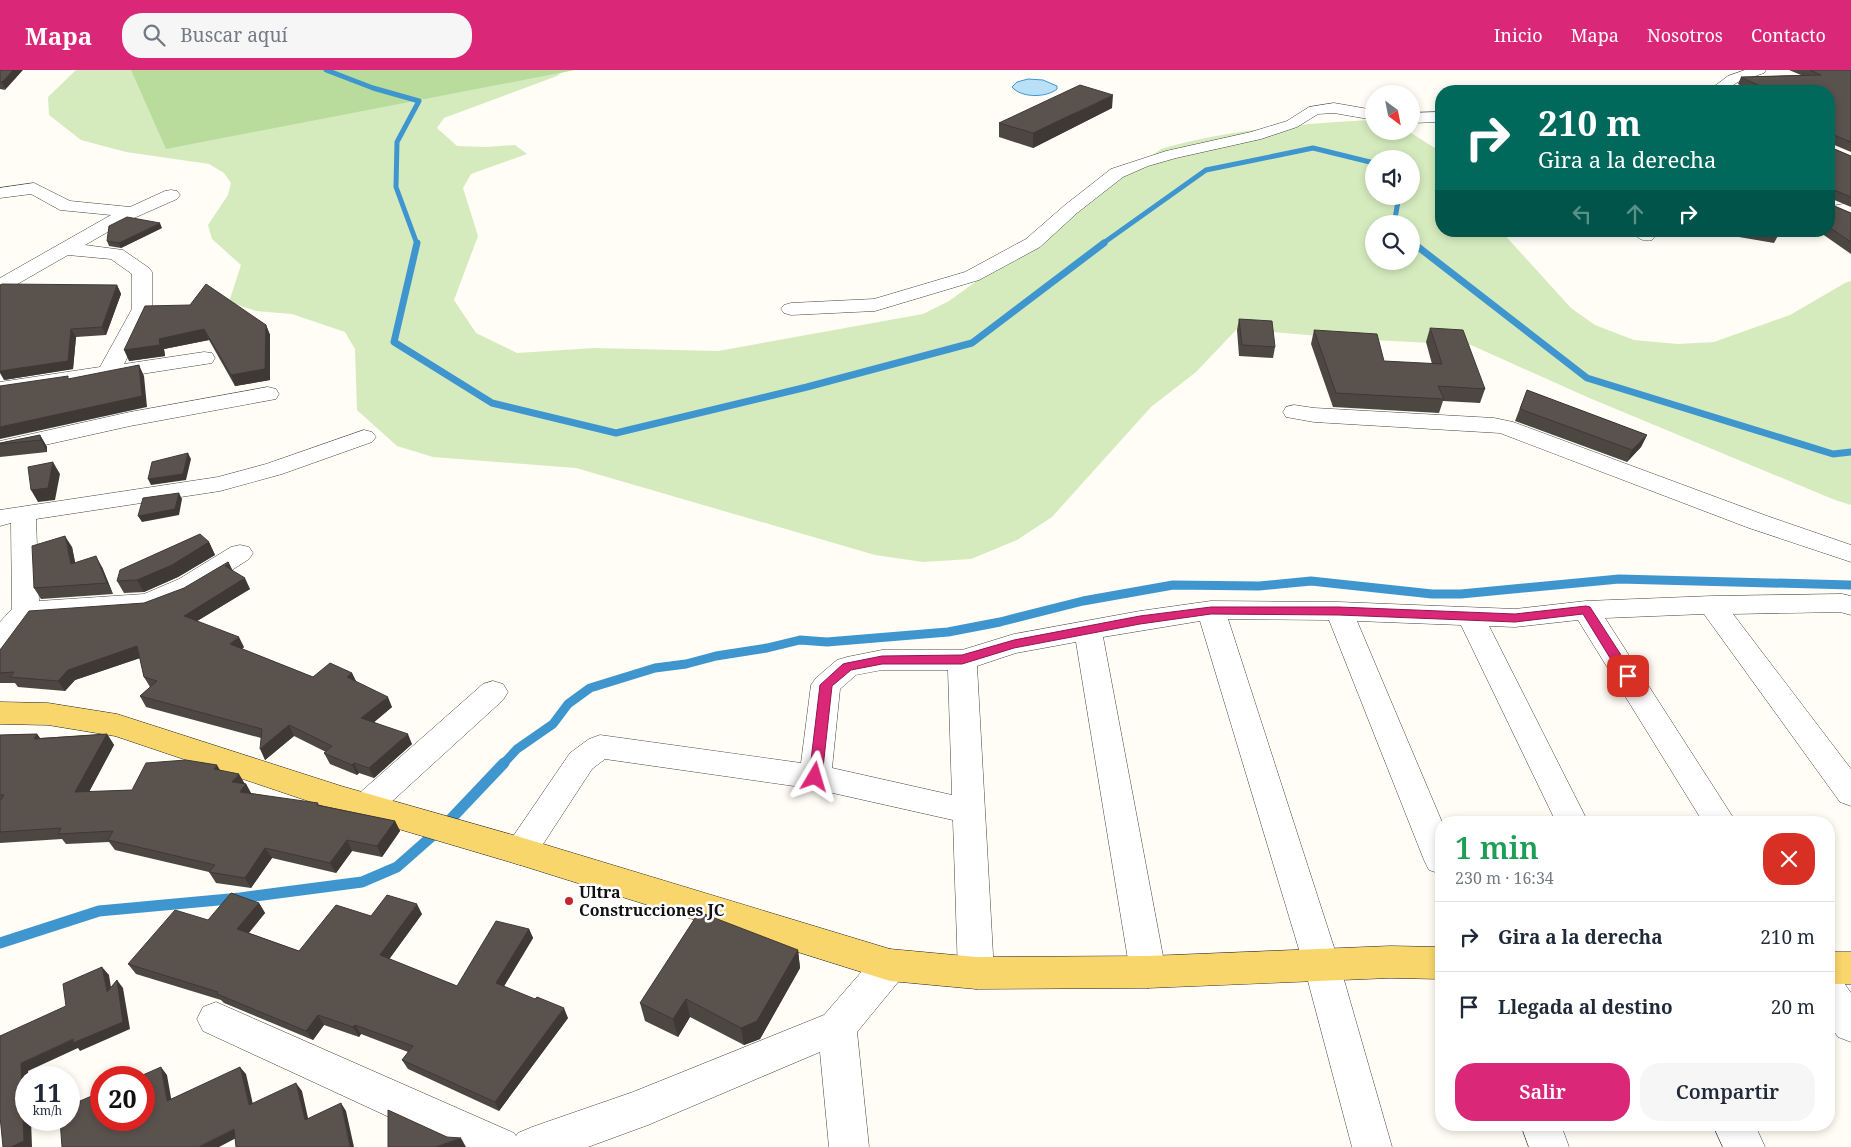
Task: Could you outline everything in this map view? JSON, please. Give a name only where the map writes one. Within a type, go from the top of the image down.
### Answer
[{"type":"main road","points":[[0,713],[48,714],[117,725],[366,806],[890,965],[976,973],[1148,972],[1390,962],[1435,963]]},
{"type":"main road","points":[[1835,968],[1851,968]]},
{"type":"street","points":[[1724,85],[1733,79],[1759,70]]},
{"type":"street","points":[[790,309],[875,305],[972,276],[1033,243],[1071,209],[1118,173],[1142,163],[1255,136],[1292,124],[1314,110],[1334,108],[1365,113]]},
{"type":"street","points":[[1420,118],[1435,117]]},
{"type":"street","points":[[0,193],[34,188],[66,206],[132,212]]},
{"type":"street","points":[[0,286],[132,212],[171,195]]},
{"type":"street","points":[[1835,200],[1851,198]]},
{"type":"street","points":[[1835,208],[1851,216]]},
{"type":"street","points":[[66,248],[116,254],[142,272],[142,308],[108,373]]},
{"type":"street","points":[[0,389],[204,358]]},
{"type":"street","points":[[0,448],[130,419],[268,394]]},
{"type":"street","points":[[1294,412],[1314,415],[1505,427],[1758,522],[1851,554]]},
{"type":"street","points":[[26,611],[12,516],[220,484],[274,469],[364,437]]},
{"type":"street","points":[[0,639],[26,611],[84,609],[148,603],[189,585],[240,553]]},
{"type":"street","points":[[815,777],[826,685],[847,667],[882,660],[962,660],[1014,644],[1140,620],[1211,610],[1339,611],[1515,618],[1586,610],[1712,605],[1848,607]]},
{"type":"street","points":[[1712,605],[1851,793]]},
{"type":"street","points":[[1211,610],[1322,966],[1372,1147]]},
{"type":"street","points":[[1586,610],[1716,816]]},
{"type":"street","points":[[1339,611],[1435,845]]},
{"type":"street","points":[[1470,616],[1569,816]]},
{"type":"street","points":[[1088,631],[1148,972]]},
{"type":"street","points":[[962,660],[976,973]]},
{"type":"street","points":[[366,806],[493,692]]},
{"type":"street","points":[[520,852],[581,762],[600,747],[681,756],[815,777],[968,811]]},
{"type":"street","points":[[532,1147],[634,1111],[837,1027],[890,965]]},
{"type":"street","points":[[1835,1001],[1851,1025]]},
{"type":"street","points":[[216,1019],[500,1147]]},
{"type":"street","points":[[837,1027],[849,1147]]},
{"type":"street","points":[[1543,1131],[1549,1147]]},
{"type":"street","points":[[1736,1131],[1745,1147]]},
{"type":"green space","points":[[76,70],[565,70],[557,76],[444,118],[437,128],[457,146],[515,145],[527,154],[471,174],[463,188],[478,236],[454,300],[476,333],[517,353],[594,348],[718,351],[923,314],[949,301],[1161,149],[1186,142],[1266,128],[1365,121],[1365,140],[1420,139],[1435,148],[1435,237],[1506,237],[1571,308],[1595,325],[1634,340],[1678,344],[1714,342],[1790,315],[1851,281],[1851,505],[1587,397],[1471,345],[1353,339],[1237,329],[1196,372],[1151,407],[1052,517],[1017,540],[971,559],[923,562],[875,555],[576,468],[433,457],[397,446],[357,410],[355,349],[345,332],[292,314],[256,311],[229,302],[241,265],[212,239],[208,225],[228,195],[231,183],[224,173],[209,164],[126,152],[81,140],[49,115],[48,97]]},
{"type":"green space","points":[[131,70],[575,70],[166,149]]},
{"type":"water","points":[[1028,79],[1043,80],[1057,86],[1057,89],[1047,94],[1027,95],[1016,91],[1012,87],[1017,82]]},
{"type":"building","points":[[0,70],[13,70],[0,82]]},
{"type":"building","points":[[1810,70],[1851,70],[1851,142],[1835,136],[1835,85],[1758,85],[1741,77],[1821,75]]},
{"type":"building","points":[[1080,85],[1113,95],[1033,133],[999,123]]},
{"type":"building","points":[[1835,149],[1851,156],[1851,197],[1835,190]]},
{"type":"building","points":[[1835,206],[1851,213],[1851,242],[1835,231]]},
{"type":"building","points":[[127,217],[160,223],[119,243],[107,241],[109,226]]},
{"type":"building","points":[[206,284],[266,325],[265,369],[231,375],[204,329],[159,339],[160,345],[124,350],[145,306],[190,305]]},
{"type":"building","points":[[0,285],[117,285],[102,327],[71,329],[68,361],[0,371]]},
{"type":"building","points":[[1239,319],[1272,321],[1275,347],[1242,345]]},
{"type":"building","points":[[1430,328],[1463,330],[1485,389],[1438,386],[1444,399],[1336,393],[1314,330],[1377,334],[1384,361],[1442,364]]},
{"type":"building","points":[[139,365],[142,396],[0,427],[0,386],[68,376],[68,379]]},
{"type":"building","points":[[1527,390],[1647,435],[1632,450],[1520,409]]},
{"type":"building","points":[[40,435],[41,440],[0,444],[0,443]]},
{"type":"building","points":[[188,453],[183,474],[148,479],[152,462]]},
{"type":"building","points":[[53,462],[48,488],[31,490],[28,467]]},
{"type":"building","points":[[179,493],[175,509],[138,516],[143,498]]},
{"type":"building","points":[[200,534],[209,542],[172,565],[137,580],[117,581],[120,570]]},
{"type":"building","points":[[65,536],[71,564],[96,556],[107,583],[34,588],[32,546]]},
{"type":"building","points":[[228,562],[225,566],[245,578],[184,616],[239,637],[230,644],[313,677],[330,663],[352,673],[347,677],[388,697],[361,718],[408,734],[369,768],[354,763],[352,765],[324,753],[332,746],[289,725],[260,749],[262,729],[140,696],[157,681],[144,677],[137,646],[68,670],[58,681],[10,677],[14,672],[0,673],[0,650],[29,611],[144,603],[184,588]]},
{"type":"building","points":[[37,734],[34,739],[107,734],[75,792],[132,790],[146,763],[186,760],[217,765],[214,769],[239,774],[232,782],[246,784],[240,792],[318,803],[317,805],[395,821],[377,846],[347,840],[330,863],[265,848],[245,878],[209,872],[215,865],[108,840],[113,831],[58,834],[61,828],[0,832],[0,801],[4,795],[0,795],[0,735]]},
{"type":"building","points":[[231,893],[259,903],[237,929],[299,951],[336,905],[371,916],[387,895],[417,904],[380,955],[457,986],[496,921],[529,929],[496,983],[535,999],[537,997],[564,1008],[495,1102],[402,1060],[413,1046],[355,1025],[353,1027],[318,1015],[306,1031],[217,994],[218,992],[128,964],[175,910],[208,920]]},
{"type":"building","points":[[699,912],[798,950],[757,1021],[741,1028],[686,999],[673,1019],[640,1003]]},
{"type":"building","points":[[102,967],[107,992],[117,980],[123,1022],[73,1043],[73,1039],[21,1063],[21,1066],[15,1066],[15,1131],[24,1131],[24,1141],[11,1147],[3,1147],[0,1116],[0,1036],[66,1006],[63,984]]},
{"type":"building","points":[[161,1067],[167,1101],[240,1067],[249,1105],[296,1083],[305,1120],[341,1103],[350,1147],[236,1147],[234,1129],[198,1147],[62,1147],[61,1131],[80,1131],[80,1101],[90,1097],[90,1131],[155,1131],[155,1070]]},
{"type":"building","points":[[388,1110],[447,1137],[461,1138],[435,1147],[388,1147]]},
{"type":"waterway","points":[[326,70],[373,88],[419,101],[397,142],[396,187],[417,244]]},
{"type":"waterway","points":[[1102,244],[1206,170],[1313,148],[1365,161]]},
{"type":"waterway","points":[[1396,215],[1397,205]]},
{"type":"waterway","points":[[417,244],[394,342],[492,403],[616,433],[807,387],[972,343],[1104,243]]},
{"type":"waterway","points":[[1420,248],[1587,378],[1833,454],[1851,452]]},
{"type":"waterway","points":[[503,764],[517,749],[553,724],[568,704],[590,688],[655,668],[686,664],[716,656],[767,648],[800,640],[827,642],[948,632],[1000,622],[1083,601],[1173,585],[1259,586],[1311,581],[1432,594],[1461,594],[1619,579],[1851,585]]},
{"type":"waterway","points":[[0,943],[99,911],[240,898],[362,882],[397,867],[448,822],[504,763]]},
{"type":"place","name":"Ultra Construcciones JC","points":[[569,901]]},
{"type":"route","points":[[815,777],[826,685],[847,667],[882,660],[962,660],[1014,644],[1140,620],[1211,610],[1339,611],[1515,618],[1586,610],[1628,676]]}]
